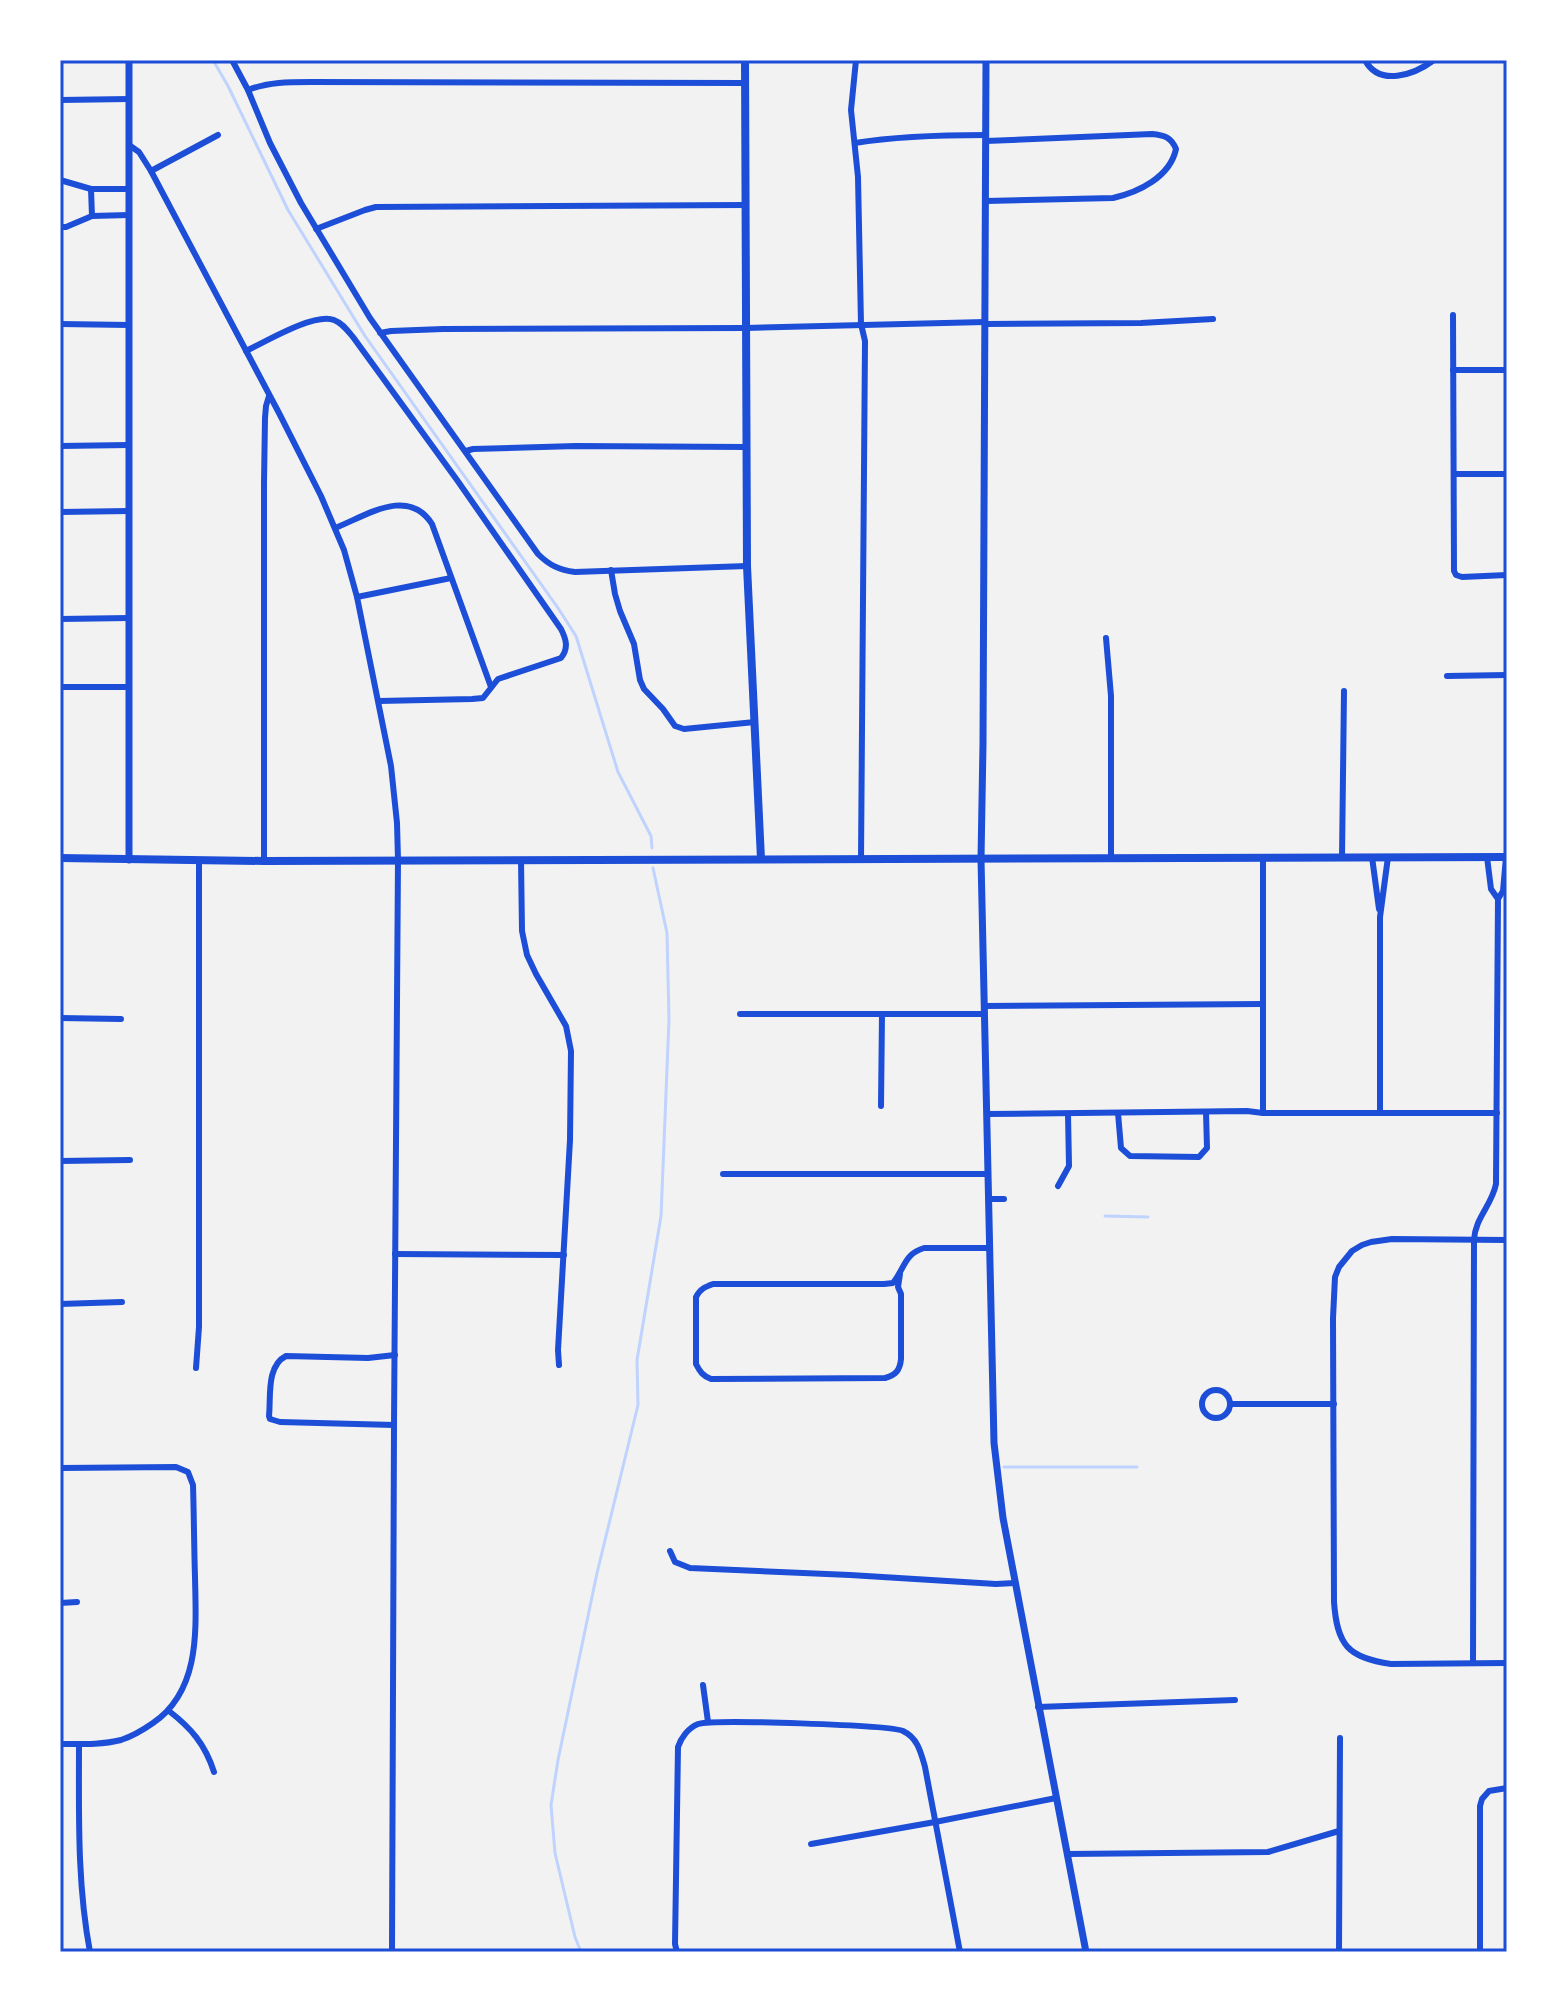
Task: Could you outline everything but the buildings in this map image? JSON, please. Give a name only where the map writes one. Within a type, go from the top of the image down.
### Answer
[{"type":"main road","points":[[745,60],[747,566],[761,859]]},
{"type":"main road","points":[[60,858],[264,861],[1506,857]]},
{"type":"street","points":[[129,60],[129,860]]},
{"type":"street","points":[[232,60],[270,143],[347,280],[380,333],[538,554],[563,570],[575,572],[747,566]]},
{"type":"street","points":[[856,60],[851,110],[858,177],[861,324],[865,341],[861,859]]},
{"type":"street","points":[[986,60],[981,859],[994,1443],[1003,1518],[1086,1952]]},
{"type":"street","points":[[1365,60],[1371,70],[1391,76],[1413,73],[1434,60]]},
{"type":"street","points":[[248,90],[260,85],[311,82],[745,83]]},
{"type":"street","points":[[60,100],[129,99]]},
{"type":"street","points":[[151,171],[218,135]]},
{"type":"street","points":[[855,143],[942,135],[986,138],[1163,135],[1173,142],[1176,152],[1168,167],[1152,182],[1129,194],[1113,198],[986,201]]},
{"type":"street","points":[[129,145],[139,152],[151,171],[335,528],[357,597],[394,787],[398,860],[392,1952]]},
{"type":"street","points":[[60,180],[91,189],[129,189]]},
{"type":"street","points":[[91,189],[92,216]]},
{"type":"street","points":[[316,229],[376,207],[745,205]]},
{"type":"street","points":[[60,227],[92,216],[129,215]]},
{"type":"street","points":[[1453,315],[1454,571],[1462,577],[1507,575]]},
{"type":"street","points":[[246,351],[323,318],[330,318],[342,325],[449,469],[561,629],[566,645],[561,658],[498,679],[483,698],[379,701]]},
{"type":"street","points":[[380,333],[472,328],[745,328],[861,324],[1141,323],[1213,319]]},
{"type":"street","points":[[60,324],[129,325]]},
{"type":"street","points":[[1453,370],[1507,370]]},
{"type":"street","points":[[264,861],[264,483],[265,418],[269,396]]},
{"type":"street","points":[[60,446],[129,445]]},
{"type":"street","points":[[466,451],[576,446],[745,447]]},
{"type":"street","points":[[1454,474],[1507,474]]},
{"type":"street","points":[[335,528],[397,504],[421,511],[432,524],[491,687]]},
{"type":"street","points":[[60,512],[129,511]]},
{"type":"street","points":[[611,570],[620,611],[634,644],[640,680],[649,696],[675,726],[684,729],[755,722]]},
{"type":"street","points":[[357,597],[451,578]]},
{"type":"street","points":[[60,619],[129,618]]},
{"type":"street","points":[[1106,638],[1111,696],[1111,858]]},
{"type":"street","points":[[1447,676],[1507,675]]},
{"type":"street","points":[[60,687],[129,687]]},
{"type":"street","points":[[1342,858],[1344,691]]},
{"type":"street","points":[[1263,857],[1263,1113]]},
{"type":"street","points":[[1372,857],[1380,917]]},
{"type":"street","points":[[1380,1113],[1380,917],[1388,857]]},
{"type":"street","points":[[1487,857],[1491,889],[1498,899]]},
{"type":"street","points":[[1473,1663],[1474,1240],[1478,1222],[1494,1195],[1496,1184],[1498,899],[1503,891],[1506,857]]},
{"type":"street","points":[[196,1368],[199,1327],[199,860]]},
{"type":"street","points":[[521,860],[524,942],[536,974],[566,1026],[571,1051],[559,1365]]},
{"type":"street","points":[[740,1014],[882,1014],[1263,1004]]},
{"type":"street","points":[[881,1106],[882,1014]]},
{"type":"street","points":[[60,1018],[121,1019]]},
{"type":"street","points":[[987,1114],[1247,1111],[1497,1113]]},
{"type":"street","points":[[1118,1113],[1121,1148],[1130,1156],[1199,1157],[1207,1148],[1206,1112]]},
{"type":"street","points":[[1058,1186],[1069,1166],[1068,1114]]},
{"type":"street","points":[[60,1161],[130,1160]]},
{"type":"street","points":[[723,1174],[988,1174]]},
{"type":"street","points":[[989,1199],[1004,1199]]},
{"type":"street","points":[[1507,1240],[1392,1239],[1371,1242],[1352,1251],[1344,1260],[1335,1277],[1333,1310],[1334,1602],[1338,1632],[1347,1647],[1363,1659],[1391,1664],[1507,1663]]},
{"type":"street","points":[[896,1285],[706,1286],[696,1297],[696,1364],[699,1372],[711,1379],[892,1376],[901,1359],[901,1294],[896,1285],[907,1258],[924,1248],[990,1248]]},
{"type":"street","points":[[395,1254],[564,1255]]},
{"type":"street","points":[[60,1304],[122,1302]]},
{"type":"street","points":[[394,1425],[280,1422],[269,1416],[274,1368],[280,1358],[395,1355]]},
{"type":"street","points":[[1218,1389],[1227,1394],[1231,1404],[1225,1415],[1214,1418],[1205,1412],[1202,1402],[1207,1393],[1218,1389]]},
{"type":"street","points":[[1231,1404],[1334,1404]]},
{"type":"street","points":[[60,1468],[176,1467],[188,1472],[193,1485],[194,1648],[187,1681],[169,1711],[130,1737],[98,1744],[60,1744]]},
{"type":"street","points":[[670,1551],[675,1562],[690,1568],[1015,1583]]},
{"type":"street","points":[[60,1603],[77,1602]]},
{"type":"street","points":[[703,1685],[708,1722]]},
{"type":"street","points":[[1038,1707],[1235,1700]]},
{"type":"street","points":[[169,1711],[198,1737],[214,1772]]},
{"type":"street","points":[[677,1952],[678,1747],[692,1727],[708,1722],[875,1726],[902,1730],[914,1739],[920,1750],[960,1952]]},
{"type":"street","points":[[1339,1952],[1340,1738]]},
{"type":"street","points":[[79,1744],[81,1900],[90,1952]]},
{"type":"street","points":[[1480,1952],[1480,1806],[1485,1794],[1494,1789],[1507,1788]]},
{"type":"street","points":[[811,1844],[1056,1798]]},
{"type":"street","points":[[1067,1854],[1268,1852],[1339,1831]]},
{"type":"waterway","points":[[213,60],[288,210],[365,336],[576,636],[618,772],[651,836],[652,848]]},
{"type":"waterway","points":[[581,1952],[555,1853],[551,1805],[597,1573],[638,1405],[637,1360],[661,1216],[669,1020],[667,933],[653,868]]},
{"type":"waterway","points":[[1105,1216],[1148,1217]]},
{"type":"waterway","points":[[1004,1467],[1137,1467]]}]
